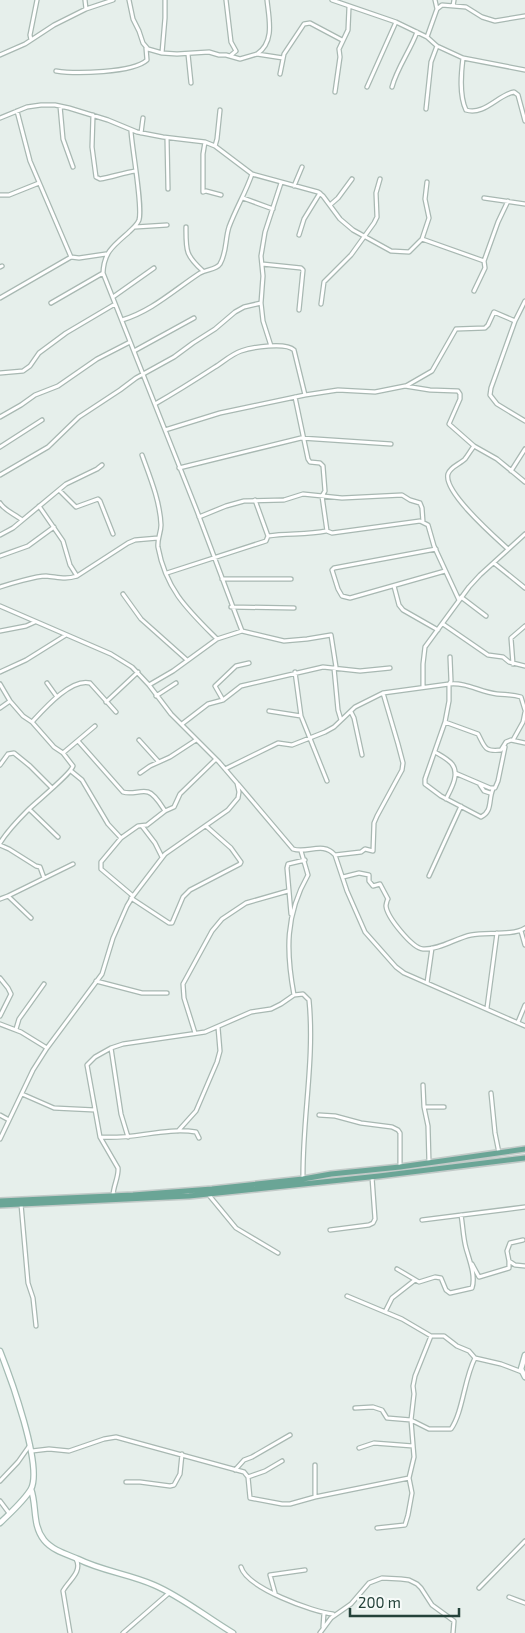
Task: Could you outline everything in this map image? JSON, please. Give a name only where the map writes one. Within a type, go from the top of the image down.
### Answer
[{"type":"main road","points":[[0,1200],[71,1200],[208,1194],[303,1181],[330,1174],[400,1167],[525,1150]]},
{"type":"main road","points":[[0,1205],[372,1177],[525,1158]]},
{"type":"street","points":[[31,40],[30,35],[38,0]]},
{"type":"street","points":[[85,0],[86,9]]},
{"type":"street","points":[[0,55],[86,9],[113,0]]},
{"type":"street","points":[[56,71],[77,73],[115,70],[147,60],[146,47],[133,19],[129,0]]},
{"type":"street","points":[[162,53],[165,0]]},
{"type":"street","points":[[226,0],[230,42],[236,52],[230,56]]},
{"type":"street","points":[[146,47],[162,53],[188,54],[202,52],[243,59],[257,54],[262,51],[268,40],[270,26],[267,0]]},
{"type":"street","points":[[332,0],[396,22],[427,37],[437,46],[463,58],[525,70]]},
{"type":"street","points":[[453,6],[454,0]]},
{"type":"street","points":[[427,37],[438,8],[435,2]]},
{"type":"street","points":[[438,8],[453,6],[466,8],[488,20],[495,21],[525,16]]},
{"type":"street","points":[[335,92],[340,57],[339,49],[348,30],[349,7]]},
{"type":"street","points":[[280,74],[282,58],[307,23],[310,22],[342,40]]},
{"type":"street","points":[[368,87],[396,22]]},
{"type":"street","points":[[392,87],[394,77],[412,46],[417,32]]},
{"type":"street","points":[[426,109],[431,62],[437,46]]},
{"type":"street","points":[[188,54],[191,83]]},
{"type":"street","points":[[257,54],[282,58]]},
{"type":"street","points":[[463,58],[461,73],[466,110],[470,111],[484,107],[496,102],[507,93],[514,92],[518,95],[525,120]]},
{"type":"street","points":[[0,118],[17,111],[41,105],[60,106],[93,115],[131,131],[167,138],[205,142],[215,146],[252,174],[320,194],[330,204],[340,219],[353,230],[391,251],[410,251],[422,239],[429,219],[425,199],[427,182]]},
{"type":"street","points":[[60,106],[63,139],[73,167]]},
{"type":"street","points":[[215,146],[220,110]]},
{"type":"street","points":[[17,111],[30,161],[71,257]]},
{"type":"street","points":[[93,115],[92,147],[96,177],[100,180],[120,173],[135,171]]},
{"type":"street","points":[[141,133],[143,118]]},
{"type":"street","points":[[131,131],[139,220],[135,227],[107,254],[104,260],[103,273],[242,632]]},
{"type":"street","points":[[167,138],[168,188]]},
{"type":"street","points":[[205,142],[203,154],[203,192],[221,195]]},
{"type":"street","points":[[294,186],[302,167]]},
{"type":"street","points":[[122,320],[133,317],[155,305],[203,271],[220,265],[225,251],[229,227],[252,174]]},
{"type":"street","points":[[330,204],[338,198],[352,179]]},
{"type":"street","points":[[321,304],[324,282],[351,255],[366,236],[376,218],[376,193],[380,179]]},
{"type":"street","points":[[0,194],[9,195],[39,183]]},
{"type":"street","points":[[271,346],[263,321],[261,303],[263,244],[281,183]]},
{"type":"street","points":[[299,235],[304,220],[320,194]]},
{"type":"street","points":[[484,198],[524,203],[525,196]]},
{"type":"street","points":[[243,198],[272,209]]},
{"type":"street","points":[[474,291],[485,268],[484,261],[508,201]]},
{"type":"street","points":[[135,227],[167,225]]},
{"type":"street","points":[[186,227],[186,252],[203,271]]},
{"type":"street","points":[[422,239],[484,261]]},
{"type":"street","points":[[0,298],[71,257],[79,258],[107,254]]},
{"type":"street","points":[[262,264],[301,268],[303,270],[299,310]]},
{"type":"street","points":[[113,297],[154,268]]},
{"type":"street","points":[[51,303],[103,273]]},
{"type":"street","points":[[525,301],[515,321],[493,381],[490,395],[497,404],[525,421]]},
{"type":"street","points":[[0,475],[48,447],[79,416],[142,374],[174,357],[236,312],[244,307],[261,303]]},
{"type":"street","points":[[0,373],[23,371],[30,366],[40,353],[66,334],[115,304]]},
{"type":"street","points":[[165,430],[220,413],[294,397],[338,390],[375,392],[405,386],[432,371],[456,328],[484,328],[488,325],[494,312],[515,321]]},
{"type":"street","points":[[134,351],[194,318]]},
{"type":"street","points":[[0,417],[35,395],[58,386],[97,359],[130,342]]},
{"type":"street","points":[[155,404],[182,389],[240,351],[271,346],[288,347],[294,350],[305,395]]},
{"type":"street","points":[[405,386],[460,393],[460,399],[449,424],[474,446],[497,459],[525,482]]},
{"type":"street","points":[[294,397],[302,438],[310,462],[320,462],[323,466],[325,491],[322,496],[326,531]]},
{"type":"street","points":[[0,447],[42,420]]},
{"type":"street","points":[[179,468],[302,438],[391,444]]},
{"type":"street","points":[[474,446],[464,461],[449,472],[447,476],[448,482],[452,492],[471,514],[508,549]]},
{"type":"street","points":[[511,471],[525,449]]},
{"type":"street","points":[[142,455],[158,503],[161,527],[158,547],[166,573],[180,600],[217,639]]},
{"type":"street","points":[[0,535],[13,528],[72,480],[98,469],[102,465]]},
{"type":"street","points":[[59,490],[76,507],[100,500],[113,534]]},
{"type":"street","points":[[199,517],[226,506],[255,500],[284,500],[303,494],[342,498],[402,495],[420,503],[423,522]]},
{"type":"street","points":[[166,573],[266,541],[268,536],[255,500]]},
{"type":"street","points":[[0,503],[3,508],[13,512],[22,520]]},
{"type":"street","points":[[39,506],[63,541],[70,564],[77,576]]},
{"type":"street","points":[[268,536],[326,531],[332,534],[423,522],[428,525],[445,571],[460,598],[486,616]]},
{"type":"street","points":[[0,556],[28,546],[54,527]]},
{"type":"street","points":[[423,686],[425,647],[460,598],[480,576],[525,534]]},
{"type":"street","points":[[0,588],[38,577],[45,576],[64,579],[77,576],[128,543],[136,540],[158,538]]},
{"type":"street","points":[[436,549],[360,562],[332,570],[338,589],[342,596],[346,598],[445,571]]},
{"type":"street","points":[[494,564],[525,588]]},
{"type":"street","points":[[222,579],[291,579]]},
{"type":"street","points":[[394,586],[399,605],[403,610],[438,630]]},
{"type":"street","points":[[123,594],[141,619],[187,660]]},
{"type":"street","points":[[0,606],[111,654],[138,672],[171,714],[226,769],[293,849],[301,851],[312,848],[325,849],[330,850],[335,855],[342,878],[362,925],[371,939],[404,974],[487,1008],[501,1017],[525,1026]]},
{"type":"street","points":[[232,607],[294,608]]},
{"type":"street","points":[[0,632],[35,622]]},
{"type":"street","points":[[443,624],[488,655],[503,657],[509,662],[525,666]]},
{"type":"street","points":[[514,664],[511,638],[525,626]]},
{"type":"street","points":[[149,685],[217,639],[242,632],[284,641],[307,640],[331,635],[338,710],[341,720]]},
{"type":"street","points":[[0,672],[26,660],[66,635]]},
{"type":"street","points":[[450,658],[451,681],[449,684],[449,701],[445,722],[424,782],[426,786],[481,817],[484,816],[491,806],[489,797],[497,786],[505,746]]},
{"type":"street","points":[[223,700],[215,686],[236,666],[249,663]]},
{"type":"street","points":[[182,724],[208,704],[223,700],[241,686],[323,667],[360,671],[390,668]]},
{"type":"street","points":[[106,702],[138,672]]},
{"type":"street","points":[[295,672],[301,716],[327,781]]},
{"type":"street","points":[[32,722],[57,697],[80,682],[90,683],[116,712]]},
{"type":"street","points":[[47,683],[57,697]]},
{"type":"street","points":[[156,696],[176,683]]},
{"type":"street","points":[[0,684],[10,701],[23,716],[32,722],[54,747],[72,763],[71,771],[51,787],[29,809],[10,829],[0,844],[10,848],[40,867],[44,878]]},
{"type":"street","points":[[226,769],[278,744],[292,745],[334,727],[356,707],[383,693],[423,686],[460,684],[497,694],[517,696],[523,699],[525,711],[523,722],[513,740]]},
{"type":"street","points":[[335,855],[361,852],[365,849],[373,851],[376,816],[402,770],[398,744],[383,693]]},
{"type":"street","points":[[0,708],[10,701]]},
{"type":"street","points":[[269,711],[301,716]]},
{"type":"street","points":[[351,712],[362,755]]},
{"type":"street","points":[[445,722],[478,734],[483,746],[488,750],[502,750],[506,742],[513,740],[525,743]]},
{"type":"street","points":[[63,753],[95,726]]},
{"type":"street","points":[[140,740],[158,761]]},
{"type":"street","points":[[140,773],[196,740]]},
{"type":"street","points":[[78,741],[124,792],[130,794],[148,792],[165,811]]},
{"type":"street","points":[[434,752],[452,764],[455,774],[453,785],[446,798]]},
{"type":"street","points":[[0,765],[8,754],[14,753],[51,787]]},
{"type":"street","points":[[206,826],[236,853],[241,862],[190,890],[183,897],[172,923],[156,915],[132,897],[101,869],[100,865],[121,838],[138,826],[146,825],[165,811],[174,807],[180,794],[216,759]]},
{"type":"street","points":[[71,771],[82,780],[108,824],[121,838]]},
{"type":"street","points":[[455,774],[493,789]]},
{"type":"street","points":[[0,1138],[47,1048],[105,968],[113,938],[132,897],[162,857],[236,802],[240,792],[237,783]]},
{"type":"street","points":[[480,784],[490,794]]},
{"type":"street","points":[[429,876],[461,806]]},
{"type":"street","points":[[29,809],[58,837]]},
{"type":"street","points":[[142,826],[155,843],[162,857]]},
{"type":"street","points":[[291,918],[308,875],[301,851]]},
{"type":"street","points":[[294,995],[288,951],[291,918],[287,872],[288,864],[305,860]]},
{"type":"street","points":[[0,900],[73,864]]},
{"type":"street","points":[[342,878],[358,873],[369,875],[369,881],[374,886],[380,884],[388,899],[386,906],[388,911],[406,938],[422,949],[432,948],[469,936],[525,928]]},
{"type":"street","points":[[195,1033],[184,998],[183,984],[212,931],[222,919],[246,903],[288,891]]},
{"type":"street","points":[[8,896],[31,918]]},
{"type":"street","points":[[521,930],[525,945]]},
{"type":"street","points":[[487,1008],[497,933]]},
{"type":"street","points":[[427,983],[432,948]]},
{"type":"street","points":[[0,978],[12,994],[0,1016]]},
{"type":"street","points":[[96,981],[142,993],[167,993]]},
{"type":"street","points":[[16,1029],[22,1014],[44,984]]},
{"type":"street","points":[[113,1196],[119,1173],[100,1137],[87,1065],[95,1056],[124,1044],[205,1032],[251,1012],[281,1004],[294,995],[303,994],[309,1000],[311,1031],[303,1181]]},
{"type":"street","points":[[518,1022],[525,1005]]},
{"type":"street","points":[[0,1024],[16,1029],[47,1048]]},
{"type":"street","points":[[178,1131],[196,1112],[217,1062],[220,1051],[218,1027]]},
{"type":"street","points":[[111,1048],[121,1114],[128,1137]]},
{"type":"street","points":[[423,1085],[424,1107],[428,1126],[429,1163]]},
{"type":"street","points":[[491,1093],[499,1153]]},
{"type":"street","points":[[22,1094],[54,1108],[94,1110]]},
{"type":"street","points":[[424,1107],[444,1107]]},
{"type":"street","points":[[0,1115],[9,1120]]},
{"type":"street","points":[[319,1115],[392,1127],[398,1130],[400,1133],[400,1167]]},
{"type":"street","points":[[100,1137],[118,1138],[178,1131],[196,1132],[199,1138]]},
{"type":"street","points":[[330,1230],[373,1223],[375,1219],[372,1177]]},
{"type":"street","points":[[208,1194],[236,1228],[278,1253]]},
{"type":"street","points":[[21,1204],[28,1276],[36,1326]]},
{"type":"street","points":[[422,1220],[525,1207]]},
{"type":"street","points":[[397,1269],[419,1282],[438,1277],[450,1293],[472,1288],[470,1262],[461,1215]]},
{"type":"street","points":[[470,1262],[479,1277],[509,1268],[507,1251],[510,1243],[523,1240]]},
{"type":"street","points":[[509,1261],[515,1265],[525,1266]]},
{"type":"street","points":[[385,1312],[392,1298],[415,1280]]},
{"type":"street","points":[[347,1296],[385,1312],[431,1336],[444,1336],[475,1358],[501,1364],[522,1372],[525,1376]]},
{"type":"street","points":[[377,1528],[406,1524],[412,1493],[409,1478],[414,1457],[411,1420],[415,1376],[431,1336]]},
{"type":"street","points":[[0,1351],[30,1445],[35,1469],[31,1489],[0,1523]]},
{"type":"street","points":[[522,1372],[522,1363],[525,1355]]},
{"type":"street","points":[[355,1408],[374,1407],[382,1410],[387,1418],[411,1420],[429,1429],[447,1430],[452,1428],[470,1368],[475,1358]]},
{"type":"street","points":[[236,1470],[244,1460],[252,1458],[290,1435]]},
{"type":"street","points":[[32,1452],[49,1449],[70,1451],[116,1438],[182,1454],[213,1465],[236,1470],[248,1476]]},
{"type":"street","points":[[359,1448],[374,1443],[413,1446]]},
{"type":"street","points":[[0,1481],[18,1462],[30,1445]]},
{"type":"street","points":[[126,1482],[174,1485],[180,1474],[182,1454]]},
{"type":"street","points":[[248,1476],[265,1471],[282,1461]]},
{"type":"street","points":[[315,1465],[316,1497]]},
{"type":"street","points":[[248,1476],[248,1494],[253,1500],[290,1504],[409,1478]]},
{"type":"street","points":[[31,1489],[34,1497],[36,1521],[44,1540],[51,1546],[94,1566],[148,1583],[169,1593],[232,1633]]},
{"type":"street","points":[[25,1496],[34,1497]]},
{"type":"street","points":[[0,1501],[9,1513]]},
{"type":"street","points":[[479,1588],[525,1541]]},
{"type":"street","points":[[70,1633],[63,1591],[71,1583],[78,1570],[78,1562],[75,1558]]},
{"type":"street","points":[[241,1567],[248,1576],[275,1594],[324,1613],[334,1614]]},
{"type":"street","points":[[275,1594],[270,1575],[305,1570]]},
{"type":"street","points":[[320,1633],[334,1614],[351,1604],[369,1583],[382,1578],[401,1578],[417,1584],[432,1605],[454,1621],[453,1633]]},
{"type":"street","points":[[123,1633],[169,1593]]},
{"type":"street","points":[[509,1597],[525,1603]]},
{"type":"street","points":[[323,1628],[324,1613]]}]
